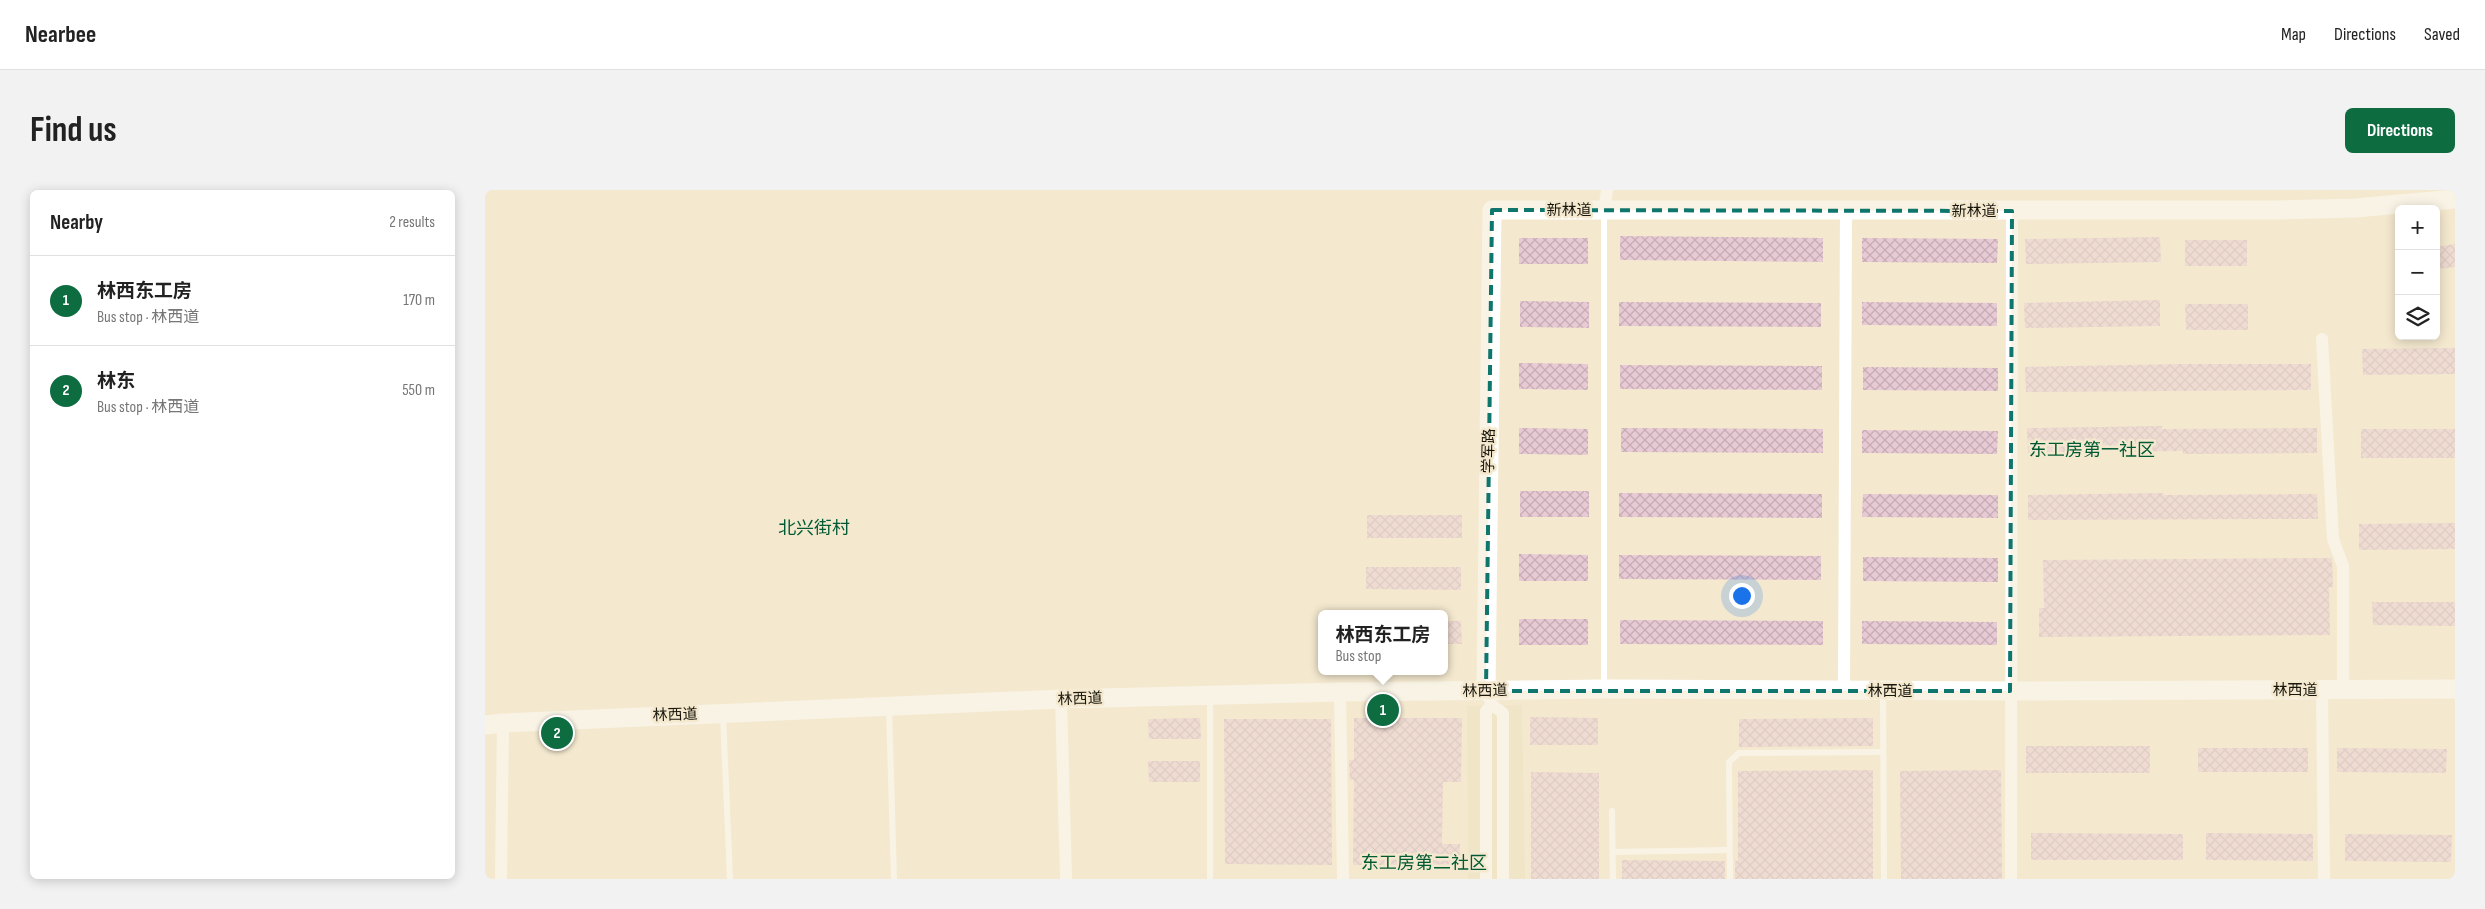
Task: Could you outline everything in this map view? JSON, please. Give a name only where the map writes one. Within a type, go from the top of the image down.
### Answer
[{"type":"main road","name":"新林道","points":[[1492,210],[2287,210],[2355,208],[2455,199]]},
{"type":"main road","name":"学军路","points":[[1489,698],[1492,210]]},
{"type":"main road","name":"林西道","points":[[494,724],[1061,699],[1340,692],[1489,698],[1604,689],[2010,691],[2455,689]]},
{"type":"street","points":[[1604,211],[1607,190]]},
{"type":"street","points":[[1844,690],[1846,211]]},
{"type":"street","points":[[2011,879],[2012,211]]},
{"type":"street","points":[[2322,339],[2333,539],[2343,566],[2343,690]]},
{"type":"street","points":[[2322,690],[2324,879]]},
{"type":"street","points":[[1340,692],[1343,879]]},
{"type":"street","points":[[1486,879],[1486,711],[1489,698]]},
{"type":"street","points":[[1489,698],[1503,713],[1503,879]]},
{"type":"street","points":[[1061,699],[1066,879]]},
{"type":"street","points":[[494,724],[501,879]]},
{"type":"lane","points":[[1604,211],[1604,689]]},
{"type":"lane","points":[[1883,690],[1884,879]]},
{"type":"lane","points":[[1210,695],[1210,879]]},
{"type":"lane","points":[[889,706],[894,879]]},
{"type":"lane","points":[[723,713],[730,879]]},
{"type":"lane","points":[[1730,879],[1729,762],[1739,753],[1883,752]]},
{"type":"lane","points":[[1612,811],[1613,879]]},
{"type":"lane","points":[[1613,852],[1729,850]]},
{"type":"highlighted area","points":[[1492,210],[2012,211],[2010,691],[1486,691]]},
{"type":"shaded area","points":[[1522,705],[1525,879],[1468,879],[1467,706]]},
{"type":"building","points":[[1620,236],[1823,238],[1823,262],[1620,260]]},
{"type":"building","points":[[2160,237],[2161,262],[2026,264],[2025,239]]},
{"type":"building","points":[[1519,238],[1588,238],[1588,264],[1519,264]]},
{"type":"building","points":[[1862,238],[1998,239],[1997,263],[1862,262]]},
{"type":"building","points":[[2185,240],[2247,240],[2247,266],[2185,266]]},
{"type":"building","points":[[2455,244],[2455,267],[2440,269],[2440,246]]},
{"type":"building","points":[[2160,300],[2160,326],[2025,328],[2024,303]]},
{"type":"building","points":[[1520,301],[1589,302],[1589,328],[1520,327]]},
{"type":"building","points":[[1619,302],[1821,303],[1821,327],[1619,326]]},
{"type":"building","points":[[1862,302],[1997,303],[1997,326],[1862,325]]},
{"type":"building","points":[[2185,304],[2248,304],[2248,330],[2186,330]]},
{"type":"building","points":[[2455,348],[2455,374],[2363,375],[2362,349]]},
{"type":"building","points":[[1519,363],[1588,364],[1588,390],[1519,389]]},
{"type":"building","points":[[2311,364],[2311,390],[2026,392],[2025,367]]},
{"type":"building","points":[[1620,365],[1822,366],[1822,390],[1620,389]]},
{"type":"building","points":[[1863,367],[1998,368],[1998,391],[1863,390]]},
{"type":"building","points":[[2162,426],[2162,429],[2317,428],[2317,453],[2183,454],[2183,451],[2028,453],[2027,428]]},
{"type":"building","points":[[1519,428],[1588,429],[1588,455],[1519,454]]},
{"type":"building","points":[[1621,428],[1823,429],[1823,453],[1621,452]]},
{"type":"building","points":[[2361,429],[2455,429],[2455,458],[2361,458]]},
{"type":"building","points":[[1862,430],[1998,431],[1997,454],[1862,453]]},
{"type":"building","points":[[1520,491],[1589,491],[1589,517],[1520,517]]},
{"type":"building","points":[[1619,493],[1822,494],[1822,518],[1619,517]]},
{"type":"building","points":[[2163,493],[2163,495],[2317,494],[2318,519],[2028,520],[2028,495]]},
{"type":"building","points":[[1863,494],[1998,495],[1998,518],[1862,517]]},
{"type":"building","points":[[1367,515],[1462,515],[1462,538],[1367,538]]},
{"type":"building","points":[[2455,523],[2455,549],[2359,550],[2359,524]]},
{"type":"building","points":[[1519,554],[1588,555],[1588,581],[1519,581]]},
{"type":"building","points":[[1619,555],[1821,556],[1821,580],[1619,579]]},
{"type":"building","points":[[1863,557],[1998,558],[1998,582],[1863,581]]},
{"type":"building","points":[[2332,558],[2333,587],[2329,587],[2330,635],[2039,637],[2039,608],[2044,608],[2043,560]]},
{"type":"building","points":[[1366,567],[1461,567],[1461,590],[1366,589]]},
{"type":"building","points":[[2372,602],[2455,602],[2455,626],[2373,625]]},
{"type":"building","points":[[1519,619],[1588,619],[1588,645],[1519,645]]},
{"type":"building","points":[[1620,620],[1823,621],[1823,645],[1620,644]]},
{"type":"building","points":[[1448,621],[1461,621],[1462,644],[1448,644]]},
{"type":"building","points":[[1862,621],[1997,622],[1997,645],[1862,644]]},
{"type":"building","points":[[1530,717],[1598,718],[1598,745],[1530,745]]},
{"type":"building","points":[[1200,718],[1201,739],[1149,739],[1148,719]]},
{"type":"building","points":[[1354,718],[1462,718],[1461,782],[1443,782],[1442,844],[1460,844],[1460,865],[1353,865],[1354,780],[1350,780],[1349,760],[1354,760]]},
{"type":"building","points":[[1873,718],[1873,746],[1739,747],[1739,719]]},
{"type":"building","points":[[1224,719],[1331,719],[1332,865],[1225,864]]},
{"type":"building","points":[[2026,746],[2150,746],[2150,773],[2026,773]]},
{"type":"building","points":[[2198,748],[2308,748],[2308,772],[2198,772]]},
{"type":"building","points":[[2337,748],[2447,749],[2446,773],[2337,772]]},
{"type":"building","points":[[1148,761],[1200,761],[1200,782],[1149,782]]},
{"type":"building","points":[[1873,770],[1873,879],[1735,879],[1735,861],[1738,861],[1738,771]]},
{"type":"building","points":[[2001,770],[2002,879],[1901,879],[1900,771]]},
{"type":"building","points":[[1531,772],[1599,773],[1599,879],[1531,879]]},
{"type":"building","points":[[2031,833],[2183,834],[2183,860],[2031,860]]},
{"type":"building","points":[[2206,833],[2313,834],[2313,861],[2206,860]]},
{"type":"building","points":[[2345,834],[2452,835],[2451,862],[2345,861]]},
{"type":"building","points":[[1622,860],[1725,861],[1725,879],[1622,879]]},
{"type":"place","name":"林西东工房","points":[[1383,710]]},
{"type":"place","name":"林东","points":[[557,733]]},
{"type":"district","name":"东工房第一社区","points":[[2092,450]]},
{"type":"district","name":"北兴街村","points":[[814,528]]},
{"type":"district","name":"东工房第二社区","points":[[1424,863]]}]
